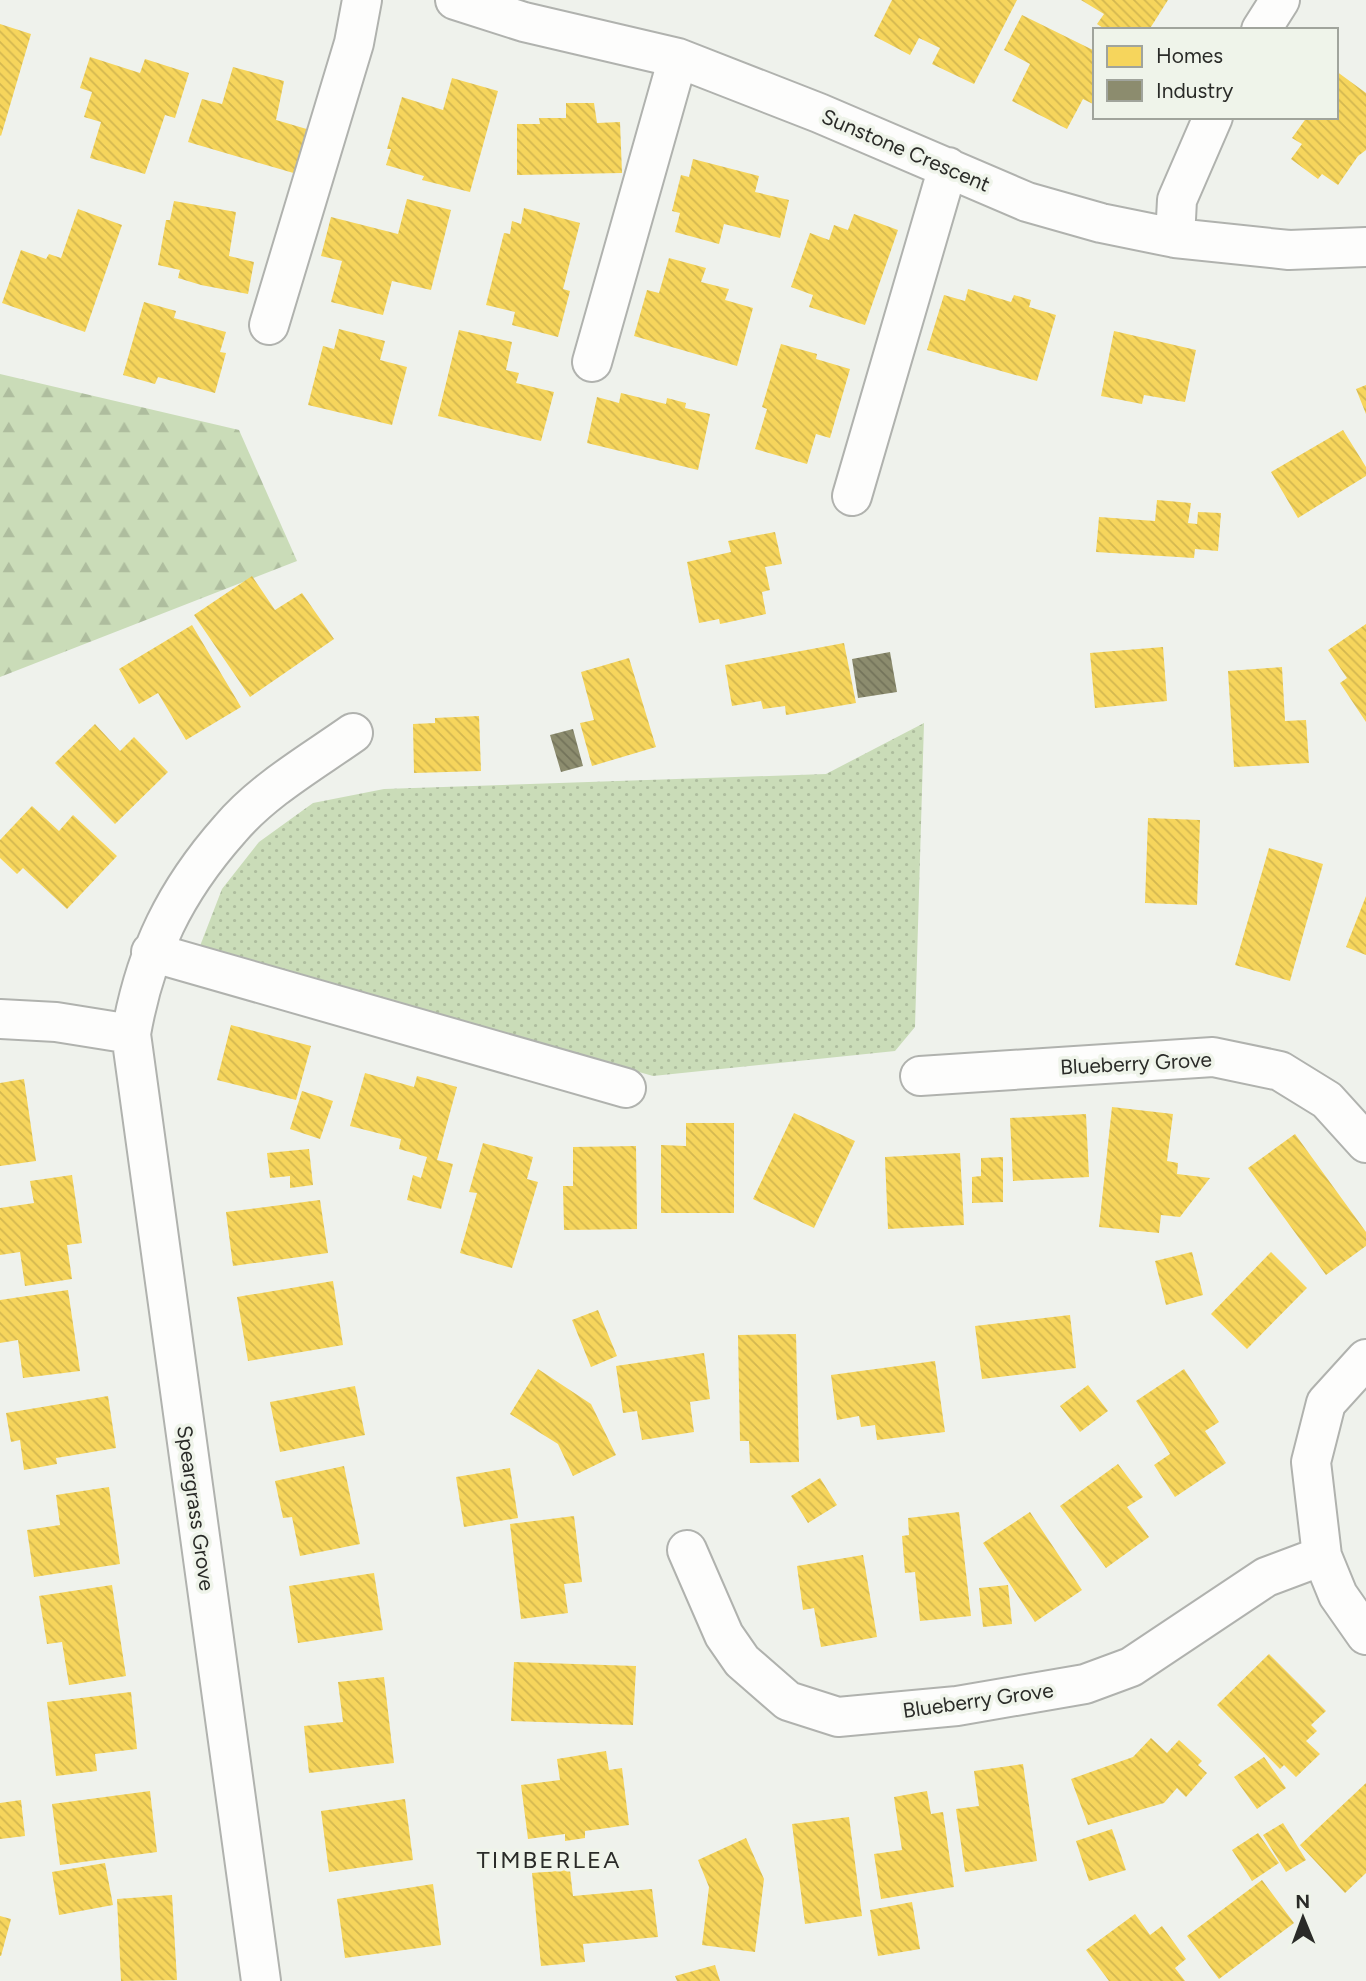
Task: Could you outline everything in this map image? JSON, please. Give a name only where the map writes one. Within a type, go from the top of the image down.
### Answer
[{"type":"street","points":[[269,325],[354,43],[362,0]]},
{"type":"street","name":"Sunstone Crescent","points":[[456,0],[527,11],[678,58],[948,167],[1027,202],[1101,223],[1175,238],[1289,250],[1366,247]]},
{"type":"street","points":[[1262,28],[1280,0]]},
{"type":"street","points":[[592,362],[678,58]]},
{"type":"street","points":[[1175,238],[1177,200],[1212,119]]},
{"type":"street","points":[[852,496],[948,167]]},
{"type":"street","name":"Speargrass Grove","points":[[261,1981],[131,1034],[139,990],[151,952],[176,902],[231,828],[281,784],[353,733]]},
{"type":"street","points":[[151,952],[626,1088]]},
{"type":"street","points":[[0,1019],[56,1022],[131,1034]]},
{"type":"street","name":"Blueberry Grove","points":[[920,1076],[1213,1057],[1280,1071],[1327,1100],[1366,1143]]},
{"type":"street","points":[[1366,1359],[1326,1403],[1311,1462],[1322,1556],[1338,1595],[1366,1635]]},
{"type":"street","name":"Blueberry Grove","points":[[687,1550],[724,1635],[742,1661],[788,1701],[838,1717],[957,1706],[1085,1684],[1131,1667],[1266,1577],[1322,1556]]},
{"type":"green space","points":[[0,374],[239,430],[297,561],[0,677]]},
{"type":"green space","points":[[924,723],[915,1027],[895,1051],[653,1076],[200,946],[222,889],[259,842],[313,803],[384,789],[826,774]]},
{"type":"building: Homes","points":[[892,0],[1017,0],[974,84],[932,64],[940,48],[919,38],[910,55],[874,36]]},
{"type":"building: Homes","points":[[1081,0],[1168,0],[1150,28],[1103,28],[1097,24],[1104,14]]},
{"type":"building: Homes","points":[[1022,15],[1093,50],[1093,104],[1083,99],[1067,129],[1012,101],[1030,64],[1004,50]]},
{"type":"building: Homes","points":[[0,24],[31,34],[1,136],[0,135]]},
{"type":"building: Homes","points":[[90,57],[140,73],[145,59],[189,73],[175,118],[165,115],[145,174],[90,158],[101,122],[84,117],[92,92],[80,88]]},
{"type":"building: Homes","points":[[233,67],[284,81],[276,120],[310,130],[297,174],[188,142],[202,99],[222,104]]},
{"type":"building: Homes","points":[[1338,72],[1366,93],[1366,150],[1358,156],[1338,185],[1322,174],[1318,179],[1291,159],[1302,144],[1292,138],[1306,119],[1338,119]]},
{"type":"building: Homes","points":[[452,78],[498,91],[470,192],[422,180],[424,176],[386,165],[391,149],[387,149],[402,97],[443,110]]},
{"type":"building: Homes","points":[[566,103],[594,103],[597,123],[620,122],[622,173],[517,175],[517,124],[540,124],[539,118],[566,118]]},
{"type":"building: Homes","points":[[693,159],[759,176],[755,192],[789,200],[780,238],[724,224],[719,244],[675,232],[680,213],[672,211],[681,175],[689,177]]},
{"type":"building: Homes","points":[[407,199],[451,210],[431,290],[392,281],[383,315],[331,302],[342,261],[321,256],[331,217],[398,234]]},
{"type":"building: Homes","points":[[174,201],[236,212],[229,256],[254,262],[248,294],[178,278],[180,270],[158,265],[166,220],[170,220]]},
{"type":"building: Homes","points":[[524,208],[580,223],[563,289],[570,291],[558,337],[512,325],[515,312],[486,305],[504,233],[510,234],[512,221],[521,224]]},
{"type":"building: Homes","points":[[78,209],[122,225],[85,332],[2,303],[21,250],[46,259],[49,254],[61,258]]},
{"type":"building: Homes","points":[[854,214],[898,230],[865,325],[809,307],[813,295],[791,287],[810,233],[829,240],[834,225],[848,230]]},
{"type":"building: Homes","points":[[669,258],[706,268],[701,282],[729,289],[725,300],[753,308],[737,366],[634,336],[647,290],[659,293]]},
{"type":"building: Homes","points":[[968,289],[1011,302],[1014,295],[1031,300],[1029,307],[1056,315],[1037,381],[927,350],[944,295],[965,301]]},
{"type":"building: Homes","points":[[144,302],[176,311],[174,318],[226,332],[220,352],[226,353],[215,393],[158,377],[155,384],[123,375]]},
{"type":"building: Homes","points":[[339,329],[385,341],[380,360],[407,367],[392,425],[308,405],[323,346],[334,349]]},
{"type":"building: Homes","points":[[459,330],[512,342],[506,370],[519,373],[516,383],[554,392],[541,441],[438,416]]},
{"type":"building: Homes","points":[[1114,331],[1196,350],[1185,402],[1144,395],[1142,404],[1101,396]]},
{"type":"building: Homes","points":[[781,344],[817,354],[816,359],[850,369],[830,438],[816,434],[807,464],[755,449],[767,409],[762,407]]},
{"type":"building: Homes","points":[[1366,385],[1366,414],[1356,389]]},
{"type":"building: Homes","points":[[621,393],[666,404],[667,398],[686,403],[685,408],[710,414],[698,470],[587,443],[597,397],[619,403]]},
{"type":"building: Homes","points":[[1343,430],[1366,467],[1366,476],[1298,518],[1271,472]]},
{"type":"building: Homes","points":[[1157,500],[1191,503],[1188,523],[1197,524],[1198,512],[1221,513],[1218,551],[1195,549],[1194,558],[1096,552],[1099,517],[1155,521]]},
{"type":"building: Homes","points":[[775,532],[782,564],[765,567],[770,590],[762,592],[766,614],[720,624],[719,619],[699,623],[687,562],[731,552],[728,541]]},
{"type":"building: Homes","points":[[252,576],[275,610],[302,593],[334,639],[250,697],[194,615]]},
{"type":"building: Homes","points":[[1366,624],[1366,722],[1340,683],[1347,678],[1328,650]]},
{"type":"building: Homes","points":[[192,625],[241,707],[186,740],[158,693],[139,704],[119,669]]},
{"type":"building: Homes","points":[[844,643],[856,703],[786,715],[785,706],[763,709],[761,701],[732,706],[725,665]]},
{"type":"building: Homes","points":[[1163,647],[1167,701],[1095,708],[1090,653]]},
{"type":"building: Homes","points":[[629,658],[656,747],[592,766],[580,723],[594,720],[581,672]]},
{"type":"building: Homes","points":[[1282,667],[1285,721],[1306,720],[1309,763],[1234,767],[1228,671]]},
{"type":"building: Homes","points":[[479,716],[481,771],[414,773],[413,724],[435,723],[435,718]]},
{"type":"building: Homes","points":[[95,724],[120,751],[134,737],[168,772],[115,824],[55,763]]},
{"type":"building: Homes","points":[[32,806],[59,831],[73,815],[117,856],[67,909],[23,868],[17,874],[0,858],[0,840]]},
{"type":"building: Homes","points":[[1148,818],[1200,820],[1197,905],[1145,903]]},
{"type":"building: Homes","points":[[1269,848],[1323,864],[1290,981],[1235,965]]},
{"type":"building: Homes","points":[[1366,896],[1366,955],[1346,947]]},
{"type":"building: Homes","points":[[231,1025],[311,1046],[296,1100],[217,1080]]},
{"type":"building: Homes","points":[[365,1073],[414,1087],[417,1076],[457,1087],[437,1160],[453,1164],[441,1209],[407,1200],[413,1175],[421,1178],[427,1157],[399,1149],[401,1139],[350,1126]]},
{"type":"building: Homes","points":[[24,1079],[36,1161],[0,1166],[0,1083]]},
{"type":"building: Homes","points":[[302,1091],[333,1101],[320,1139],[290,1129]]},
{"type":"building: Homes","points":[[1112,1107],[1173,1114],[1167,1161],[1178,1163],[1177,1174],[1210,1178],[1180,1217],[1161,1215],[1159,1233],[1099,1227]]},
{"type":"building: Homes","points":[[794,1113],[855,1141],[814,1228],[753,1199]]},
{"type":"building: Homes","points":[[1086,1114],[1089,1177],[1013,1181],[1010,1118]]},
{"type":"building: Homes","points":[[686,1123],[734,1123],[734,1213],[661,1213],[661,1145],[686,1146]]},
{"type":"building: Homes","points":[[1295,1134],[1366,1232],[1366,1246],[1326,1275],[1248,1168]]},
{"type":"building: Homes","points":[[483,1143],[533,1157],[527,1179],[538,1182],[512,1268],[460,1253],[477,1193],[469,1192]]},
{"type":"building: Homes","points":[[636,1146],[637,1229],[564,1230],[563,1186],[573,1186],[573,1147]]},
{"type":"building: Homes","points":[[309,1149],[313,1185],[290,1188],[290,1176],[270,1178],[267,1153]]},
{"type":"building: Homes","points":[[960,1153],[964,1225],[888,1229],[885,1157]]},
{"type":"building: Homes","points":[[1003,1157],[1003,1202],[972,1203],[972,1177],[981,1176],[981,1158]]},
{"type":"building: Homes","points":[[72,1175],[82,1243],[67,1245],[72,1279],[25,1286],[20,1252],[0,1255],[0,1208],[34,1203],[30,1181]]},
{"type":"building: Homes","points":[[320,1200],[328,1253],[233,1266],[226,1212]]},
{"type":"building: Homes","points":[[1192,1252],[1203,1295],[1166,1305],[1155,1261]]},
{"type":"building: Homes","points":[[1271,1252],[1307,1288],[1247,1349],[1211,1314]]},
{"type":"building: Homes","points":[[333,1281],[343,1345],[248,1361],[237,1297]]},
{"type":"building: Homes","points":[[68,1290],[80,1371],[23,1378],[18,1340],[0,1343],[0,1300]]},
{"type":"building: Homes","points":[[598,1310],[617,1356],[591,1367],[572,1320]]},
{"type":"building: Homes","points":[[1070,1315],[1076,1368],[982,1379],[975,1326]]},
{"type":"building: Homes","points":[[796,1334],[799,1462],[750,1463],[749,1441],[740,1441],[738,1335]]},
{"type":"building: Homes","points":[[704,1353],[710,1399],[690,1402],[694,1432],[642,1440],[637,1411],[623,1413],[616,1366]]},
{"type":"building: Homes","points":[[935,1361],[945,1432],[877,1440],[875,1425],[861,1427],[859,1416],[837,1420],[831,1375]]},
{"type":"building: Homes","points":[[538,1369],[591,1404],[616,1455],[573,1476],[558,1444],[510,1414]]},
{"type":"building: Homes","points":[[1184,1369],[1219,1422],[1205,1431],[1226,1463],[1175,1497],[1154,1465],[1170,1454],[1136,1401]]},
{"type":"building: Homes","points":[[1088,1385],[1108,1411],[1080,1432],[1060,1406]]},
{"type":"building: Homes","points":[[355,1386],[365,1435],[280,1452],[270,1402]]},
{"type":"building: Homes","points":[[108,1396],[116,1448],[56,1458],[57,1464],[24,1470],[20,1440],[11,1442],[6,1413]]},
{"type":"building: Homes","points":[[1118,1464],[1143,1497],[1127,1507],[1149,1537],[1106,1568],[1060,1506]]},
{"type":"building: Homes","points":[[344,1466],[360,1544],[300,1556],[292,1517],[283,1518],[275,1481]]},
{"type":"building: Homes","points":[[510,1468],[518,1518],[464,1527],[456,1477]]},
{"type":"building: Homes","points":[[820,1478],[837,1505],[808,1523],[791,1496]]},
{"type":"building: Homes","points":[[109,1487],[120,1564],[34,1577],[27,1530],[60,1525],[56,1495]]},
{"type":"building: Homes","points":[[959,1512],[971,1616],[920,1621],[915,1572],[905,1573],[902,1536],[909,1535],[908,1518]]},
{"type":"building: Homes","points":[[1030,1512],[1082,1590],[1035,1622],[983,1543]]},
{"type":"building: Homes","points":[[574,1516],[582,1582],[564,1584],[568,1613],[521,1619],[510,1524]]},
{"type":"building: Homes","points":[[863,1555],[877,1637],[821,1647],[814,1608],[803,1610],[797,1566]]},
{"type":"building: Homes","points":[[374,1573],[383,1630],[298,1643],[289,1586]]},
{"type":"building: Homes","points":[[112,1585],[126,1676],[69,1685],[62,1642],[47,1644],[39,1596]]},
{"type":"building: Homes","points":[[1008,1585],[1012,1624],[983,1627],[979,1588]]},
{"type":"building: Homes","points":[[1269,1654],[1326,1711],[1311,1725],[1317,1731],[1306,1741],[1320,1754],[1296,1777],[1284,1765],[1280,1769],[1217,1705]]},
{"type":"building: Homes","points":[[514,1662],[636,1666],[633,1725],[511,1721]]},
{"type":"building: Homes","points":[[384,1677],[394,1763],[309,1773],[304,1726],[343,1722],[338,1682]]},
{"type":"building: Homes","points":[[131,1692],[137,1749],[95,1754],[97,1771],[56,1776],[47,1702]]},
{"type":"building: Homes","points":[[1151,1738],[1167,1753],[1179,1740],[1202,1761],[1198,1765],[1207,1773],[1186,1797],[1177,1788],[1164,1803],[1088,1825],[1071,1779],[1133,1757]]},
{"type":"building: Homes","points":[[606,1751],[609,1770],[622,1768],[629,1825],[585,1831],[585,1838],[565,1841],[565,1834],[528,1839],[521,1785],[560,1780],[557,1759]]},
{"type":"building: Homes","points":[[1264,1757],[1286,1788],[1257,1809],[1234,1777]]},
{"type":"building: Homes","points":[[1023,1764],[1037,1861],[965,1872],[956,1809],[979,1806],[974,1771]]},
{"type":"building: Homes","points":[[1366,1783],[1366,1873],[1345,1893],[1300,1845]]},
{"type":"building: Homes","points":[[150,1791],[157,1852],[60,1865],[52,1804]]},
{"type":"building: Homes","points":[[927,1791],[931,1814],[943,1812],[954,1887],[881,1899],[874,1854],[902,1850],[894,1797]]},
{"type":"building: Homes","points":[[405,1799],[413,1860],[329,1872],[321,1811]]},
{"type":"building: Homes","points":[[21,1800],[25,1836],[0,1839],[0,1803]]},
{"type":"building: Homes","points":[[849,1817],[862,1916],[805,1924],[792,1824]]},
{"type":"building: Homes","points":[[1283,1823],[1306,1860],[1286,1872],[1263,1835]]},
{"type":"building: Homes","points":[[1112,1829],[1126,1870],[1089,1881],[1076,1841]]},
{"type":"building: Homes","points":[[1258,1833],[1279,1863],[1252,1881],[1232,1850]]},
{"type":"building: Homes","points":[[746,1838],[764,1879],[755,1952],[702,1945],[709,1887],[698,1860]]},
{"type":"building: Homes","points":[[105,1863],[113,1905],[59,1915],[52,1872]]},
{"type":"building: Homes","points":[[570,1870],[573,1896],[652,1889],[658,1937],[583,1944],[585,1962],[541,1966],[532,1873]]},
{"type":"building: Homes","points":[[1262,1880],[1294,1923],[1219,1979],[1187,1936]]},
{"type":"building: Homes","points":[[433,1884],[441,1945],[345,1958],[337,1899]]},
{"type":"building: Homes","points":[[172,1895],[177,1980],[121,1981],[117,1899]]},
{"type":"building: Homes","points":[[912,1902],[920,1949],[878,1956],[870,1910]]},
{"type":"building: Homes","points":[[1135,1914],[1150,1935],[1162,1926],[1186,1959],[1175,1968],[1185,1981],[1109,1981],[1086,1950]]},
{"type":"building: Homes","points":[[0,1916],[11,1919],[1,1956],[0,1956]]},
{"type":"building: Homes","points":[[715,1965],[720,1981],[677,1981],[675,1976]]},
{"type":"building: Industry","points":[[890,652],[897,692],[858,698],[852,659]]},
{"type":"building: Industry","points":[[573,729],[583,766],[561,772],[550,735]]},
{"type":"district","name":"TIMBERLEA","points":[[549,1859]]}]
